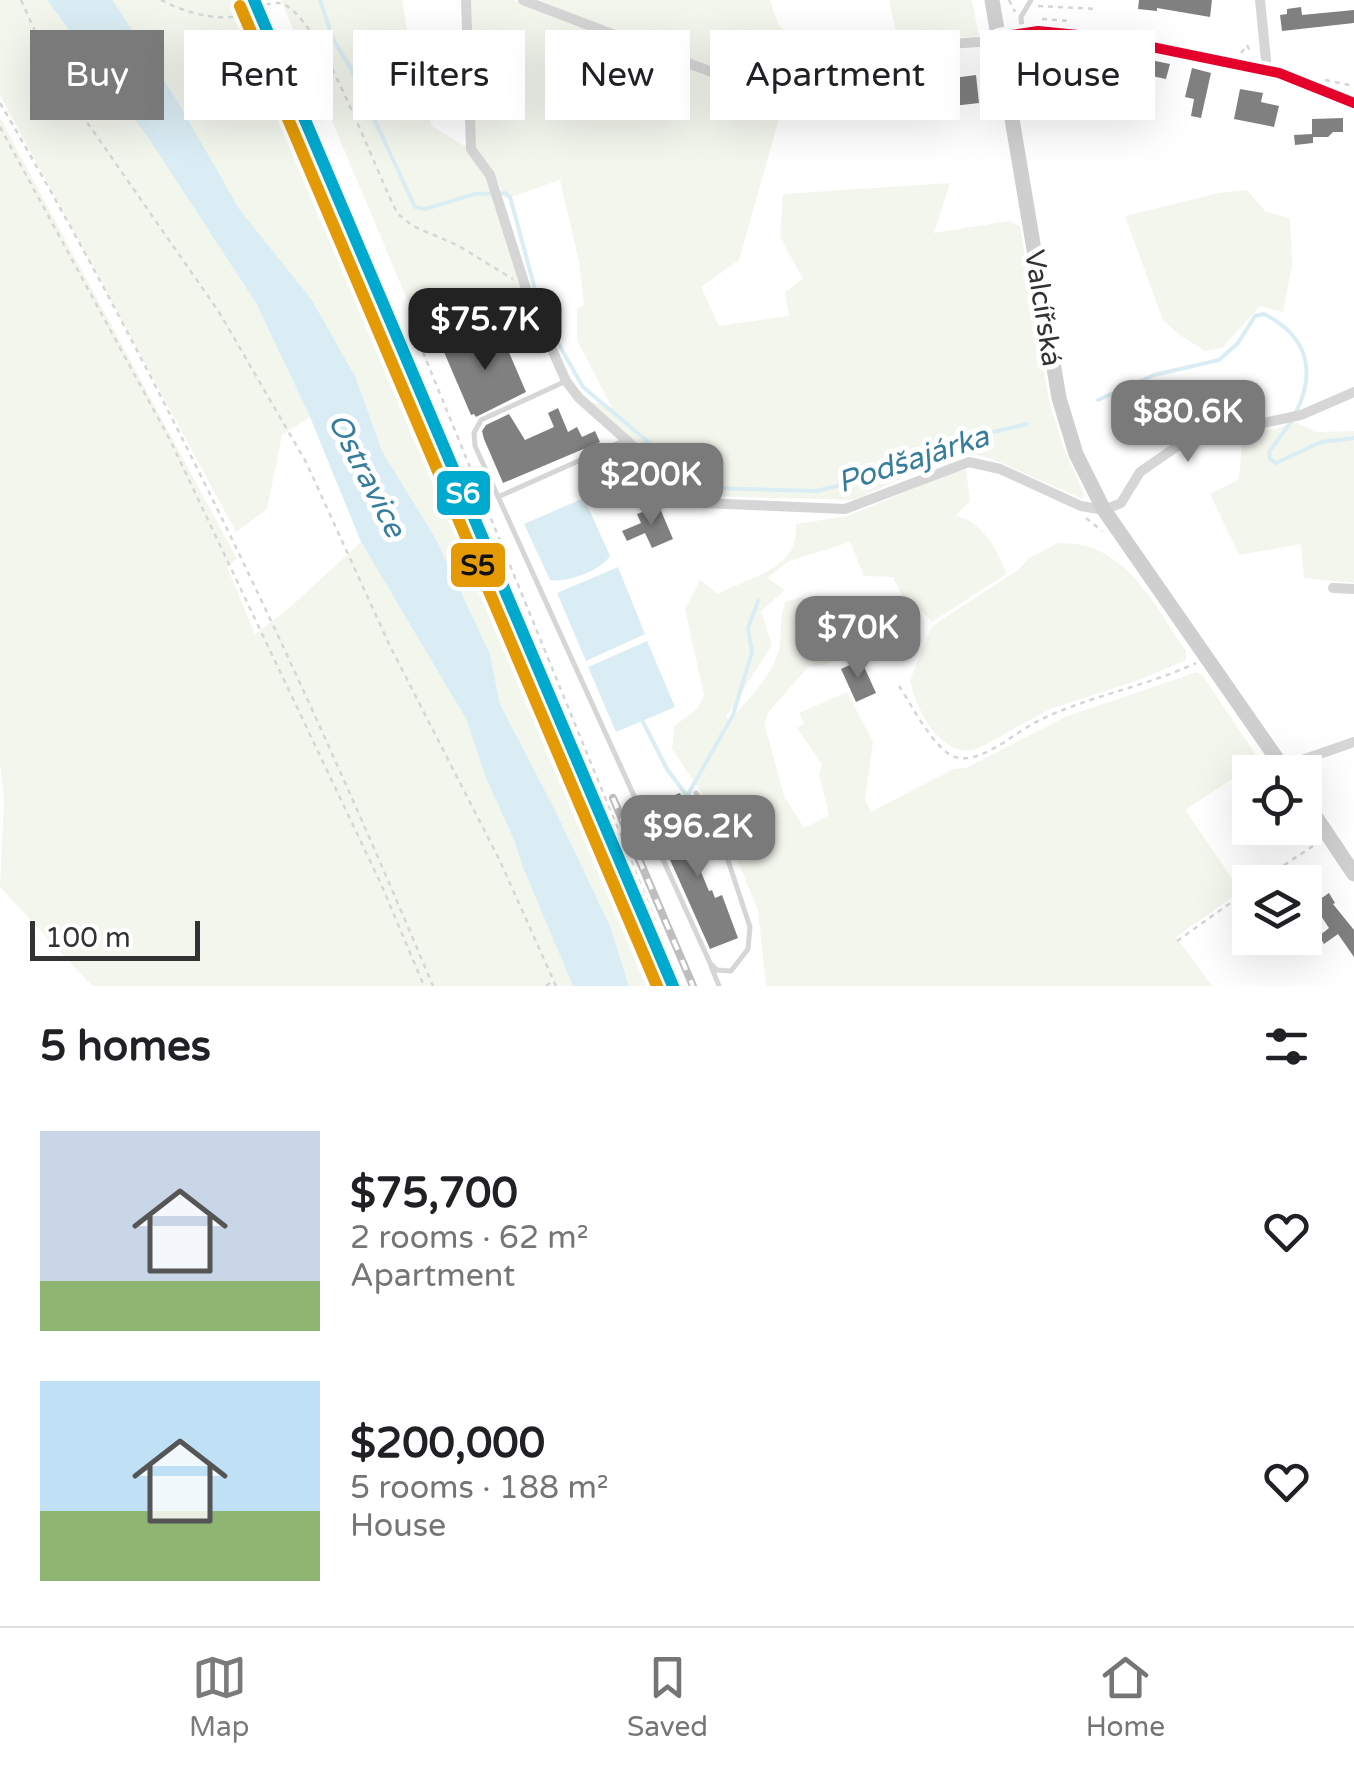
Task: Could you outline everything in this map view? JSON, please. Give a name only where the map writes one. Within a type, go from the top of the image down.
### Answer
[{"type":"main road","name":"Valcířská","points":[[992,0],[1059,398],[1076,454],[1104,510],[1274,755]]},
{"type":"main road","points":[[1322,827],[1354,874]]},
{"type":"street","points":[[466,0],[471,149],[490,174],[526,288],[566,381],[579,398],[702,503],[846,509],[969,462],[1000,469],[1086,507],[1104,510],[1121,503],[1140,472],[1176,447],[1221,432],[1300,415],[1354,392]]},
{"type":"street","points":[[523,0],[743,84],[756,84],[813,64],[883,48],[979,42],[998,28],[1010,30]]},
{"type":"street","points":[[1260,0],[1267,70]]},
{"type":"street","points":[[1155,48],[1267,70],[1354,103]]},
{"type":"street","points":[[1333,588],[1354,589]]},
{"type":"street","points":[[1322,755],[1354,742]]},
{"type":"lane","points":[[1022,30],[1021,19],[1032,0]]},
{"type":"lane","points":[[566,381],[477,423],[475,446],[719,986]]},
{"type":"lane","points":[[498,497],[626,440]]},
{"type":"lane","points":[[696,793],[716,824],[750,926],[748,950],[736,968],[724,972],[710,963]]},
{"type":"path","points":[[21,0],[55,76],[219,312],[306,462],[390,646],[500,861],[555,983],[546,986]]},
{"type":"path","points":[[161,0],[187,11],[224,16],[241,15],[270,2],[288,6],[300,17],[340,85],[398,214],[413,226],[458,245],[526,288]]},
{"type":"path","points":[[1068,21],[1070,6]]},
{"type":"path","points":[[1240,59],[1242,48],[1247,45],[1251,49],[1250,62]]},
{"type":"path","points":[[0,104],[236,547],[352,794],[432,986]]},
{"type":"path","points":[[0,127],[170,440],[365,850],[424,986]]},
{"type":"path","points":[[526,288],[418,340],[682,986]]},
{"type":"path","points":[[1086,507],[1086,519],[1113,539]]},
{"type":"path","points":[[899,686],[942,751],[963,758],[985,751],[1038,720],[1162,679],[1206,658]]},
{"type":"path","points":[[1284,865],[1328,836]]},
{"type":"path","points":[[1176,941],[1232,902]]},
{"type":"path","points":[[652,937],[649,972],[653,986]]},
{"type":"shaded area","points":[[0,0],[47,0],[69,30],[30,30],[30,120],[135,120],[256,303],[310,417],[282,435],[267,509],[236,532],[0,95]]},
{"type":"shaded area","points":[[113,0],[245,0],[258,30],[184,30],[184,112],[164,80],[164,30],[132,30]]},
{"type":"shaded area","points":[[281,0],[402,0],[407,30],[353,30],[353,120],[430,120],[432,126],[469,149],[487,176],[526,299],[425,342],[332,120],[333,30],[294,30]]},
{"type":"shaded area","points":[[470,0],[514,0],[595,30],[545,30],[545,120],[690,120],[690,30],[608,30],[539,0],[770,0],[784,30],[710,30],[710,120],[779,120],[739,260],[701,287],[719,326],[789,316],[785,292],[803,279],[780,237],[783,194],[950,183],[934,233],[1009,221],[1020,226],[1049,401],[1083,499],[992,459],[962,451],[854,500],[704,496],[688,489],[591,402],[612,408],[577,340],[577,309],[584,305],[579,262],[560,180],[505,199],[495,175],[474,147],[473,120],[525,120],[525,30],[471,30]]},
{"type":"shaded area","points":[[889,0],[972,0],[979,36],[960,37],[960,30],[896,30]]},
{"type":"shaded area","points":[[0,118],[237,559],[227,567],[255,634],[361,542],[466,719],[486,778],[573,986],[92,986],[0,887],[4,799],[0,765]]},
{"type":"shaded area","points":[[188,120],[296,120],[663,986],[629,986],[610,926],[500,704],[490,654],[436,539],[382,451],[356,378],[312,300],[240,210]]},
{"type":"shaded area","points":[[1247,190],[1266,212],[1290,218],[1292,265],[1283,312],[1260,306],[1222,348],[1205,351],[1163,320],[1125,216]]},
{"type":"shaded area","points":[[1295,422],[1316,432],[1354,431],[1354,583],[1304,578],[1301,544],[1239,555],[1210,494],[1239,479],[1243,432],[1277,429]]},
{"type":"shaded area","points":[[966,470],[970,501],[955,516],[980,529],[1006,574],[932,622],[902,596],[893,577],[864,576],[850,542],[789,561],[767,578],[785,590],[761,611],[772,645],[726,717],[730,721],[771,669],[779,649],[785,602],[801,597],[808,600],[817,622],[844,616],[856,645],[825,665],[808,667],[767,714],[765,726],[784,796],[804,828],[829,815],[819,775],[822,764],[797,728],[804,724],[799,713],[847,692],[873,742],[865,800],[871,812],[1065,717],[1197,672],[1256,755],[1232,755],[1232,779],[1185,810],[1232,878],[1232,897],[1176,937],[1212,986],[766,986],[758,910],[721,821],[672,749],[674,726],[697,709],[704,695],[685,609],[700,580],[718,594],[781,562],[795,540],[796,524],[847,516]]},
{"type":"shaded area","points":[[1058,543],[1081,545],[1119,563],[1161,613],[1186,651],[1186,660],[1050,709],[979,748],[953,748],[933,731],[910,680],[932,626],[1018,570],[1029,558]]},
{"type":"water","points":[[47,0],[113,0],[132,30],[69,30]]},
{"type":"water","name":"Ostravice","points":[[164,80],[240,210],[312,300],[356,378],[382,451],[436,539],[490,654],[500,704],[610,926],[629,986],[573,986],[486,778],[466,719],[361,542],[310,417],[256,303],[135,120],[164,120]]},
{"type":"water","points":[[584,498],[610,556],[583,575],[550,580],[524,524]]},
{"type":"water","points":[[618,567],[645,634],[586,661],[557,593]]},
{"type":"water","points":[[647,641],[675,707],[616,732],[588,667]]},
{"type":"building","points":[[1139,0],[1212,0],[1210,17],[1157,8],[1138,9]]},
{"type":"building","points":[[1301,7],[1302,15],[1354,10],[1354,23],[1282,31],[1280,15],[1287,14],[1287,9]]},
{"type":"building","points":[[1155,61],[1170,64],[1166,79],[1155,77]]},
{"type":"building","points":[[1192,68],[1211,73],[1201,118],[1191,116],[1194,99],[1185,97]]},
{"type":"building","points":[[976,75],[979,103],[960,105],[960,77]]},
{"type":"building","points":[[1240,89],[1263,93],[1261,102],[1279,106],[1274,127],[1234,119]]},
{"type":"building","points":[[1343,118],[1343,132],[1313,137],[1313,143],[1295,145],[1294,135],[1312,134],[1312,119]]},
{"type":"building","points":[[499,329],[526,392],[476,417],[471,415],[444,352]]},
{"type":"building","points":[[558,408],[568,432],[577,427],[582,437],[595,431],[600,442],[503,483],[484,439],[482,431],[486,425],[509,414],[525,440],[554,427],[548,413]]},
{"type":"building","points":[[659,506],[673,539],[652,548],[645,533],[627,541],[622,531],[641,523],[637,514]]},
{"type":"building","points":[[861,660],[876,693],[856,702],[841,669]]},
{"type":"building","points":[[680,793],[704,851],[694,855],[709,891],[715,898],[722,895],[738,938],[710,949],[667,853],[684,846],[665,799]]},
{"type":"building","points":[[1329,893],[1354,930],[1354,957],[1338,934],[1324,944],[1322,941],[1322,934],[1329,928],[1322,918],[1322,898]]},
{"type":"waterway","name":"Podšajárka","points":[[320,0],[333,39],[415,207],[425,209],[475,194],[505,193],[510,197],[542,315],[583,387],[697,483],[711,488],[816,491],[854,482],[937,445],[1027,424]]},
{"type":"waterway","name":"Podšajárka","points":[[1098,400],[1154,375],[1219,360],[1238,343],[1255,316],[1264,314],[1290,333],[1304,356],[1306,384],[1295,414]]},
{"type":"waterway","name":"Podšajárka","points":[[1291,422],[1269,452],[1276,463],[1321,442],[1354,438]]},
{"type":"waterway","points":[[642,720],[667,769],[687,796],[733,715],[752,652],[748,628],[758,601]]},
{"type":"railway","points":[[613,798],[693,986]]},
{"type":"transit line","name":"S6","points":[[254,0],[673,986]]},
{"type":"transit line","name":"S5","points":[[240,6],[657,986]]},
{"type":"transit line","points":[[1155,48],[1279,73],[1354,103]]}]
